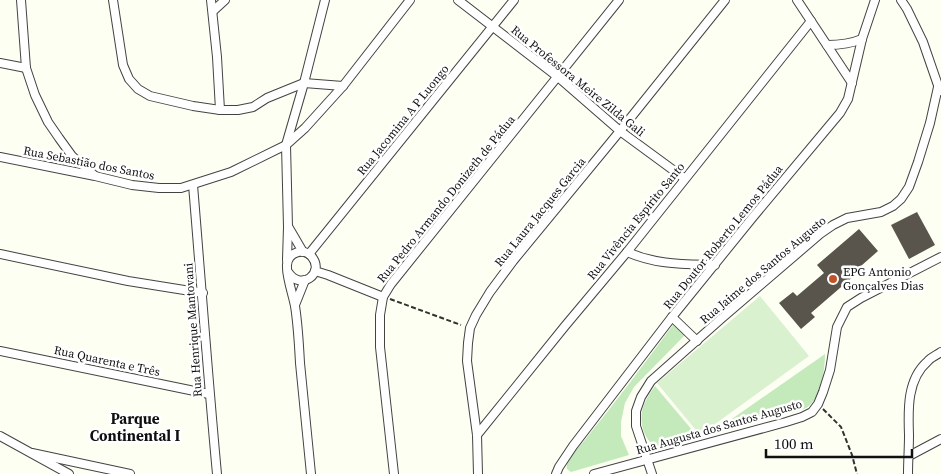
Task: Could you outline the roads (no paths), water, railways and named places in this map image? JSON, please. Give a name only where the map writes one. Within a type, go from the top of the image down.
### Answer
[{"type":"street","points":[[21,0],[26,68],[35,94],[48,122],[72,156],[95,176]]},
{"type":"street","points":[[113,0],[123,65],[129,79],[138,89],[150,96],[220,110],[238,110],[253,106],[304,83],[344,86]]},
{"type":"street","points":[[211,0],[220,110]]},
{"type":"street","points":[[213,11],[224,0]]},
{"type":"street","points":[[311,474],[295,306],[287,263],[286,145],[325,0]]},
{"type":"street","name":"Rua Sebastião dos Santos","points":[[0,157],[132,185],[159,188],[181,188],[231,172],[286,145],[305,128],[344,86],[410,0]]},
{"type":"street","name":"Rua Professora Meire Zilda Gali","points":[[458,0],[558,77],[620,131],[684,178]]},
{"type":"street","name":"Rua Jacomina A P Luongo","points":[[306,253],[514,0]]},
{"type":"street","name":"Rua Pedro Armando Donizeth de Pádua","points":[[394,474],[380,347],[380,315],[383,297],[390,284],[619,0]]},
{"type":"street","name":"Rua Laura Jacques Garcia","points":[[478,474],[477,435],[467,361],[470,328],[476,315],[513,261],[725,0]]},
{"type":"street","points":[[797,0],[852,83]]},
{"type":"street","name":"Rua Doutor Roberto Lemos Pádua","points":[[556,474],[573,446],[672,317],[840,113],[848,99],[862,39],[875,0]]},
{"type":"street","points":[[900,0],[907,9],[923,42],[939,90]]},
{"type":"street","name":"Rua Vivência Espírito Santo","points":[[477,435],[811,21]]},
{"type":"street","points":[[827,45],[847,44],[862,39]]},
{"type":"street","points":[[0,63],[26,68]]},
{"type":"street","name":"Rua Jaime dos Santos Augusto","points":[[652,474],[636,426],[636,411],[641,397],[651,381],[826,229],[848,218],[881,212],[902,199],[909,187],[918,162],[939,90]]},
{"type":"street","name":"Rua Henrique Mantovani","points":[[193,185],[217,474]]},
{"type":"street","points":[[288,227],[306,253],[315,262],[315,271],[309,279],[295,280],[288,272]]},
{"type":"street","points":[[626,252],[666,263],[715,265]]},
{"type":"street","points":[[287,263],[294,253],[306,253]]},
{"type":"street","points":[[0,254],[128,281],[202,293]]},
{"type":"street","name":"Rua Augusta dos Santos Augusto","points":[[594,474],[802,417],[812,412],[823,392],[830,370],[837,327],[847,307],[941,257]]},
{"type":"street","points":[[315,271],[383,297]]},
{"type":"street","points":[[295,306],[305,280]]},
{"type":"street","name":"Rua Jaime dos Santos Augusto","points":[[672,317],[697,341]]},
{"type":"street","name":"Rua Quarenta e Três","points":[[0,351],[209,394]]},
{"type":"street","points":[[908,474],[908,414],[912,385],[919,371],[928,360],[941,352]]},
{"type":"street","points":[[0,436],[69,474]]},
{"type":"street","points":[[909,456],[941,439]]},
{"type":"street","points":[[32,453],[130,474]]},
{"type":"street","points":[[904,474],[908,465]]},
{"type":"place","name":"EPG Antonio Gonçalves Dias","points":[[833,279]]},
{"type":"district","name":"Parque Continental I","points":[[135,428]]}]
